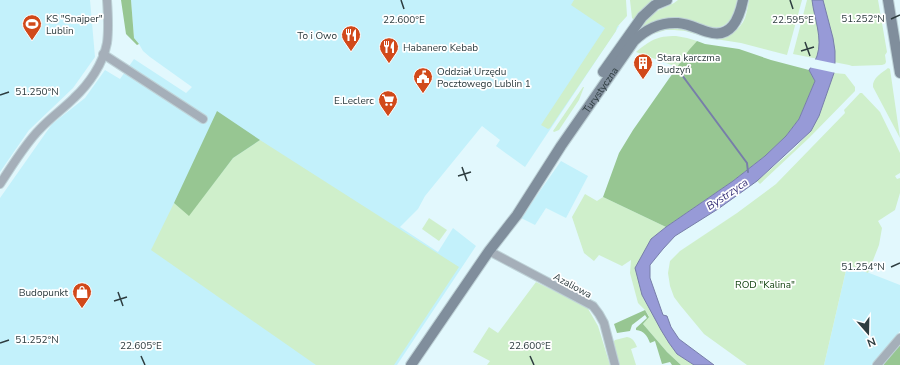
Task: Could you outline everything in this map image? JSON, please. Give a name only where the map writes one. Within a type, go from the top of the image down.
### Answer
[{"type":"main road","name":"Turystyczna","points":[[489,251],[514,205],[634,27],[642,16],[651,8],[667,0]]},
{"type":"main road","name":"Turystyczna","points":[[411,365],[489,251],[516,215],[634,41],[648,30],[666,24],[678,23],[708,32],[723,32],[731,28],[737,20],[743,0]]},
{"type":"main road","points":[[888,0],[898,43],[900,73]]},
{"type":"street","points":[[0,184],[35,135],[51,118],[73,99],[97,68],[103,54],[108,32],[107,0]]},
{"type":"street","points":[[103,54],[203,119]]},
{"type":"street","name":"Azaliowa","points":[[489,251],[593,306],[604,324],[615,365]]},
{"type":"street","points":[[877,365],[900,338]]},
{"type":"shaded area","points":[[0,0],[90,0],[95,57],[73,88],[29,130],[0,172]]},
{"type":"shaded area","points":[[131,0],[580,0],[619,26],[525,167],[496,146],[500,140],[482,126],[425,196],[418,209],[400,227],[438,252],[453,228],[476,246],[397,365],[0,365],[0,198],[52,124],[85,98],[105,70],[120,79],[134,59],[186,93],[192,87],[143,51],[134,38]]},
{"type":"shaded area","points":[[561,161],[588,176],[566,218],[546,208],[535,225],[521,218]]},
{"type":"shaded area","points":[[847,266],[854,267],[900,285],[900,331],[873,365],[824,365]]},
{"type":"green space","points":[[121,0],[131,0],[134,38],[139,44],[137,45],[126,34]]},
{"type":"green space","points":[[574,0],[626,0],[627,16],[617,27],[616,31],[548,129],[541,125],[605,28],[571,5]]},
{"type":"green space","points":[[630,0],[654,0],[640,11],[634,20],[632,18]]},
{"type":"green space","points":[[678,0],[737,0],[730,20],[726,24],[716,28],[679,19],[656,21],[644,27],[641,25],[655,12]]},
{"type":"green space","points":[[749,0],[802,0],[787,55],[741,43],[709,38],[685,31],[666,30],[652,33],[663,29],[675,28],[689,30],[706,37],[724,37],[739,28],[746,16]]},
{"type":"green space","points":[[807,0],[878,0],[887,52],[885,55],[885,64],[852,66],[793,54]]},
{"type":"green space","points":[[676,36],[697,41],[677,67],[636,52],[646,44],[659,38]]},
{"type":"green space","points":[[697,41],[705,44],[739,49],[771,60],[809,70],[815,81],[799,119],[786,136],[765,156],[733,181],[666,227],[603,197],[619,153],[633,130],[689,50]]},
{"type":"green space","points":[[888,68],[890,69],[900,138],[873,87],[876,78]]},
{"type":"green space","points":[[834,73],[845,74],[855,87],[855,91],[809,138],[760,184],[757,181],[793,150],[811,131],[819,116]]},
{"type":"green space","points":[[583,87],[579,100],[559,130],[554,132],[553,131]]},
{"type":"green space","name":"ROD \"Kalina\"","points":[[860,93],[862,93],[880,112],[900,153],[900,173],[895,176],[897,179],[900,178],[900,193],[895,210],[878,221],[882,228],[879,245],[868,273],[854,267],[847,266],[824,365],[747,365],[704,334],[674,297],[670,286],[668,273],[670,261],[680,251],[737,213],[776,184],[845,113],[844,110]]},
{"type":"green space","points":[[217,111],[260,140],[233,158],[189,216],[174,203]]},
{"type":"green space","points":[[260,140],[459,267],[394,365],[316,365],[151,250],[174,203],[189,215],[233,158]]},
{"type":"green space","points":[[585,194],[597,201],[603,197],[666,227],[651,239],[642,295],[669,343],[677,354],[694,365],[681,365],[667,352],[643,324],[649,316],[638,303],[630,273],[631,260],[622,266],[599,255],[594,261],[584,253],[572,217]]},
{"type":"green space","points":[[429,218],[447,230],[439,241],[422,229]]},
{"type":"green space","points":[[536,282],[587,307],[598,326],[610,365],[487,365],[490,361],[473,352],[489,327],[498,333]]},
{"type":"green space","points":[[645,310],[649,317],[643,324],[667,352],[681,365],[672,365],[670,362],[662,364],[655,341],[650,343],[645,334],[636,330],[636,328],[647,318],[645,315],[632,325],[630,331],[617,333],[614,324]]},
{"type":"green space","points":[[627,337],[634,340],[637,347],[631,349],[636,365],[617,365],[612,343],[615,340]]},
{"type":"green space","points":[[900,342],[900,365],[883,365]]},
{"type":"water","name":"Bystrzyca","points":[[812,0],[823,0],[833,38],[835,62],[834,73],[819,116],[811,131],[757,181],[718,209],[675,236],[650,265],[650,278],[663,315],[667,316],[671,327],[679,339],[714,365],[694,365],[677,354],[661,330],[642,295],[635,268],[651,239],[733,181],[765,156],[786,136],[799,119],[815,81],[809,70],[819,49],[819,35]]},
{"type":"pier","points":[[813,59],[837,64],[836,73],[808,67]]},
{"type":"waterway","points":[[679,71],[747,163],[748,172]]},
{"type":"place","name":"KS \"Snajper\" Lublin","points":[[32,41]]},
{"type":"place","name":"To i Owo","points":[[351,52]]},
{"type":"place","name":"Habanero Kebab","points":[[389,64]]},
{"type":"place","name":"Stara karczma Budzyń","points":[[643,80]]},
{"type":"place","name":"Oddział Urzędu Pocztowego Lublin 1","points":[[423,94]]},
{"type":"place","name":"E.Leclerc","points":[[388,117]]},
{"type":"place","name":"Budopunkt","points":[[82,309]]}]
